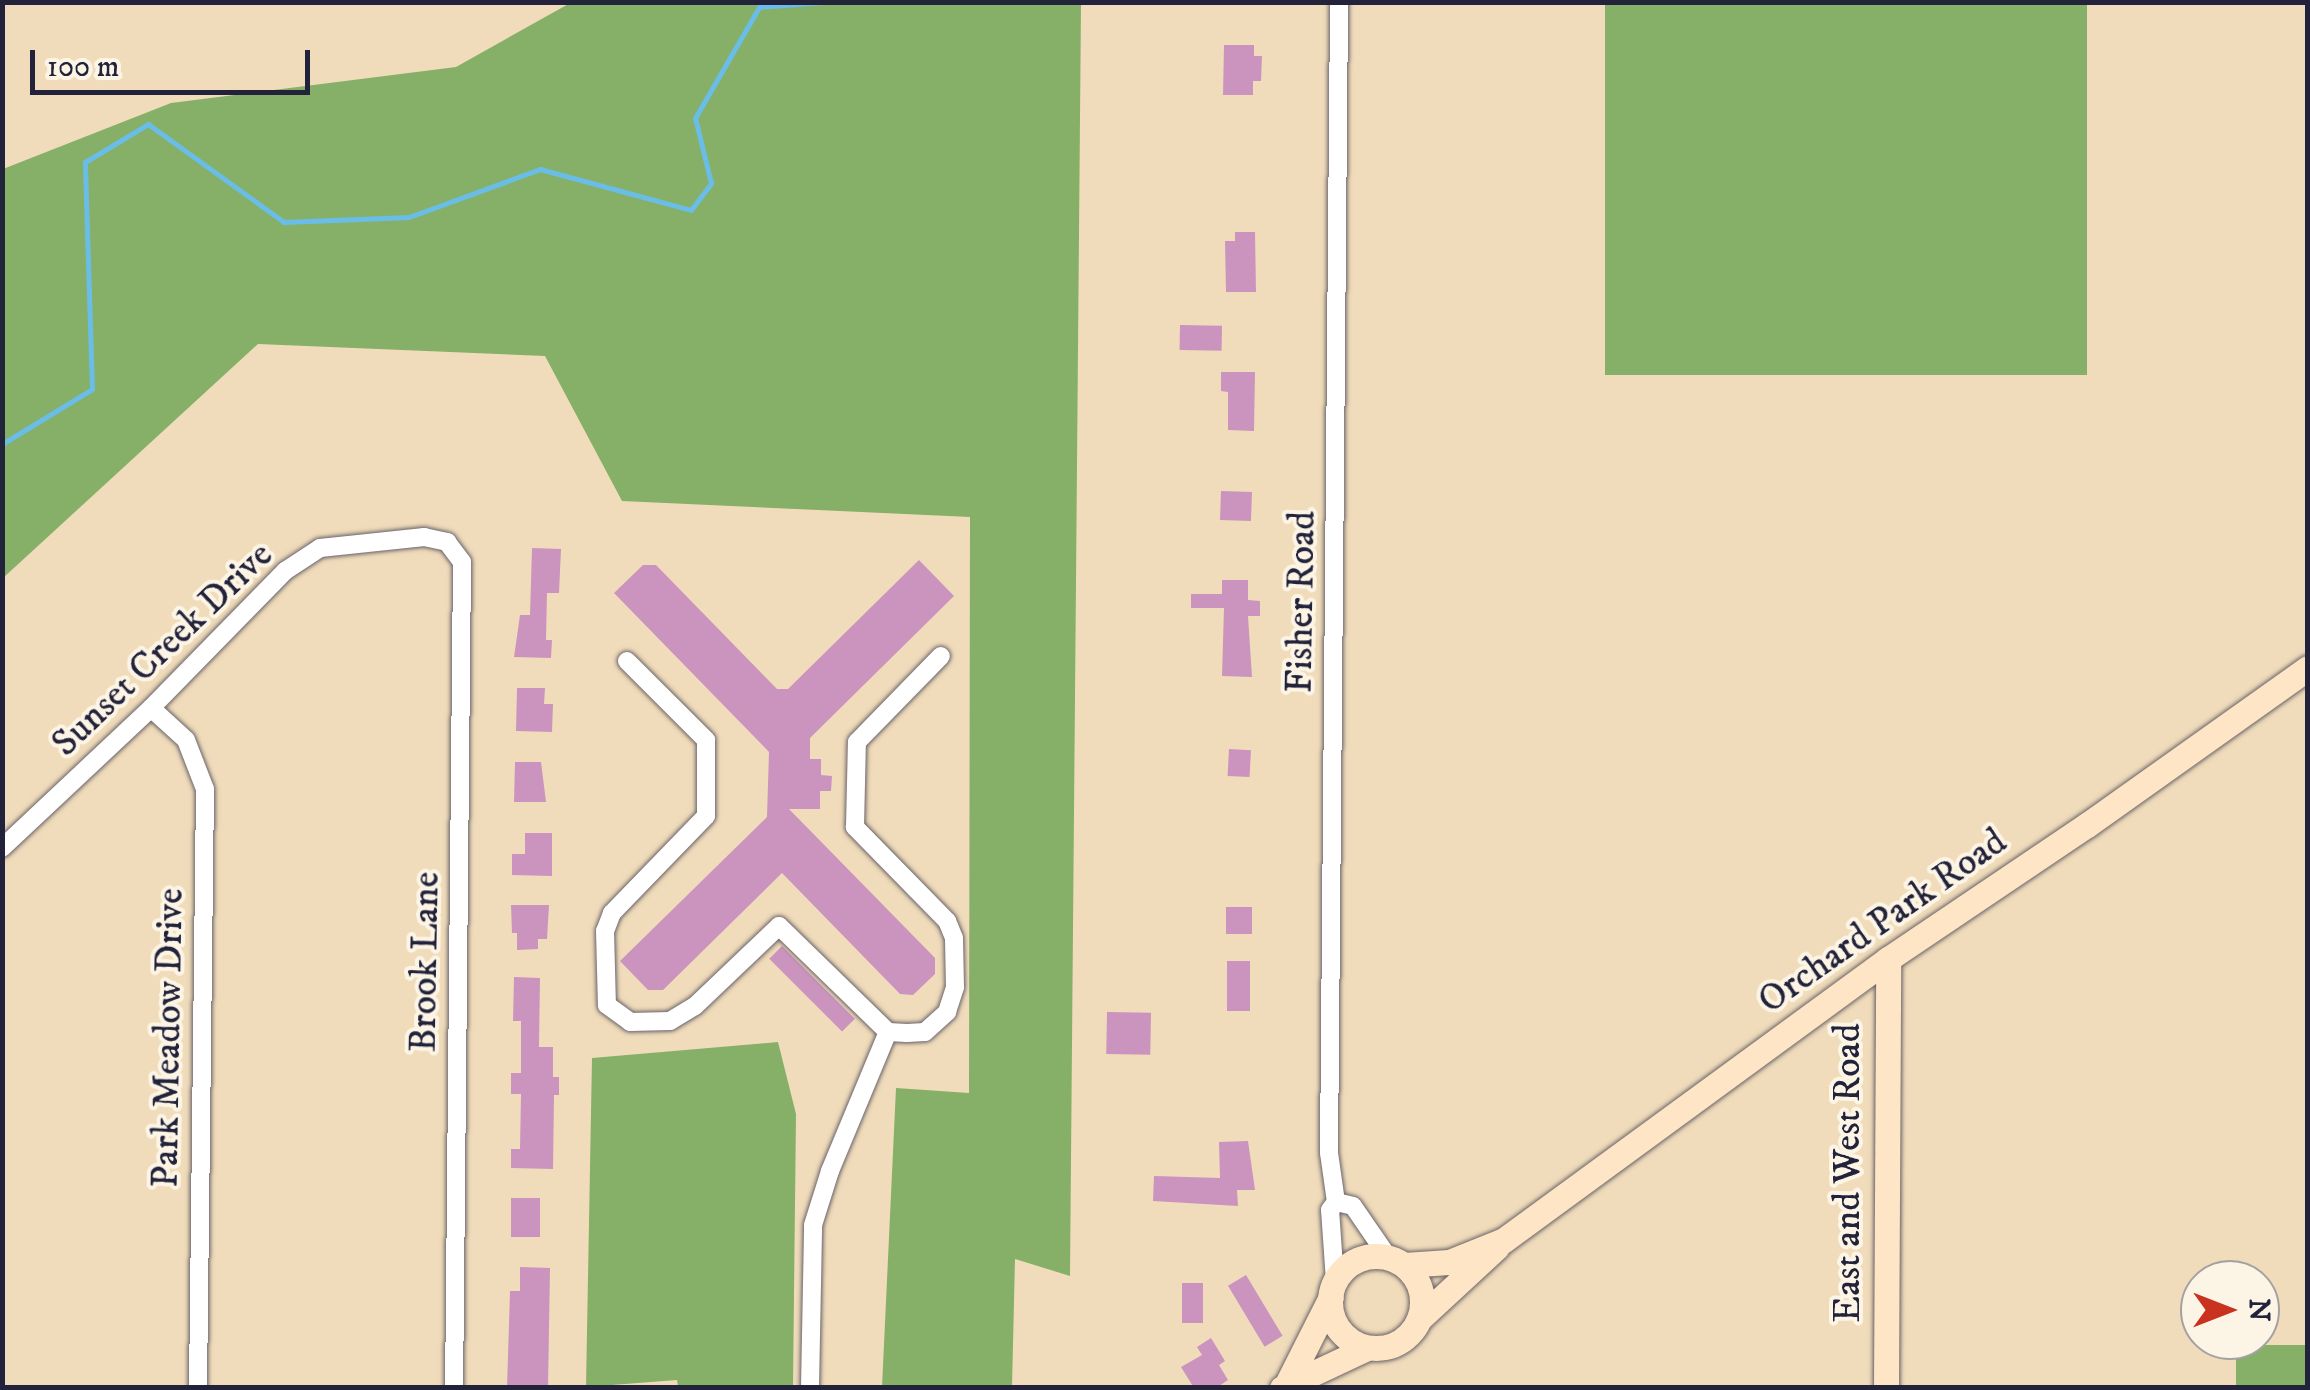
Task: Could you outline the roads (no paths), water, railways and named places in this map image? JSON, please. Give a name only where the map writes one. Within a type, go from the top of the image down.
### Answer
[{"type":"main road","name":"Orchard Park Road","points":[[1419,1319],[1504,1240],[1888,959],[2087,825],[2308,668]]},
{"type":"main road","name":"East and West Road","points":[[1886,1388],[1888,959]]},
{"type":"main road","name":"Orchard Park Road","points":[[1396,1261],[1450,1262],[1504,1240]]},
{"type":"main road","points":[[1362,1257],[1396,1261],[1422,1292],[1419,1319],[1398,1344],[1368,1348],[1285,1386],[1349,1264],[1362,1257]]},
{"type":"main road","points":[[1333,1289],[1333,1320],[1341,1333],[1368,1348]]},
{"type":"street","name":"Fisher Road","points":[[1333,1289],[1330,1210],[1336,1202],[1329,1133],[1339,2]]},
{"type":"street","name":"Sunset Creek Drive","points":[[2,848],[151,708],[285,572],[320,548],[424,537],[447,542]]},
{"type":"street","name":"Brook Lane","points":[[447,542],[462,562],[454,1388]]},
{"type":"street","points":[[626,661],[706,740],[706,816],[612,913],[605,932],[606,1005],[630,1022],[670,1022],[695,1006],[779,926],[888,1032],[925,1032],[947,1012],[954,987],[954,938],[947,921],[856,827],[857,742],[941,656]]},
{"type":"street","name":"Park Meadow Drive","points":[[151,708],[186,740],[205,789],[198,1388]]},
{"type":"street","points":[[810,1388],[813,1225],[830,1171],[888,1032]]},
{"type":"street","points":[[1336,1202],[1354,1206],[1396,1261]]},
{"type":"waterway","points":[[2,444],[92,389],[85,162],[148,124],[284,222],[409,217],[540,169],[691,210],[711,183],[695,118],[759,7],[825,2]]}]
